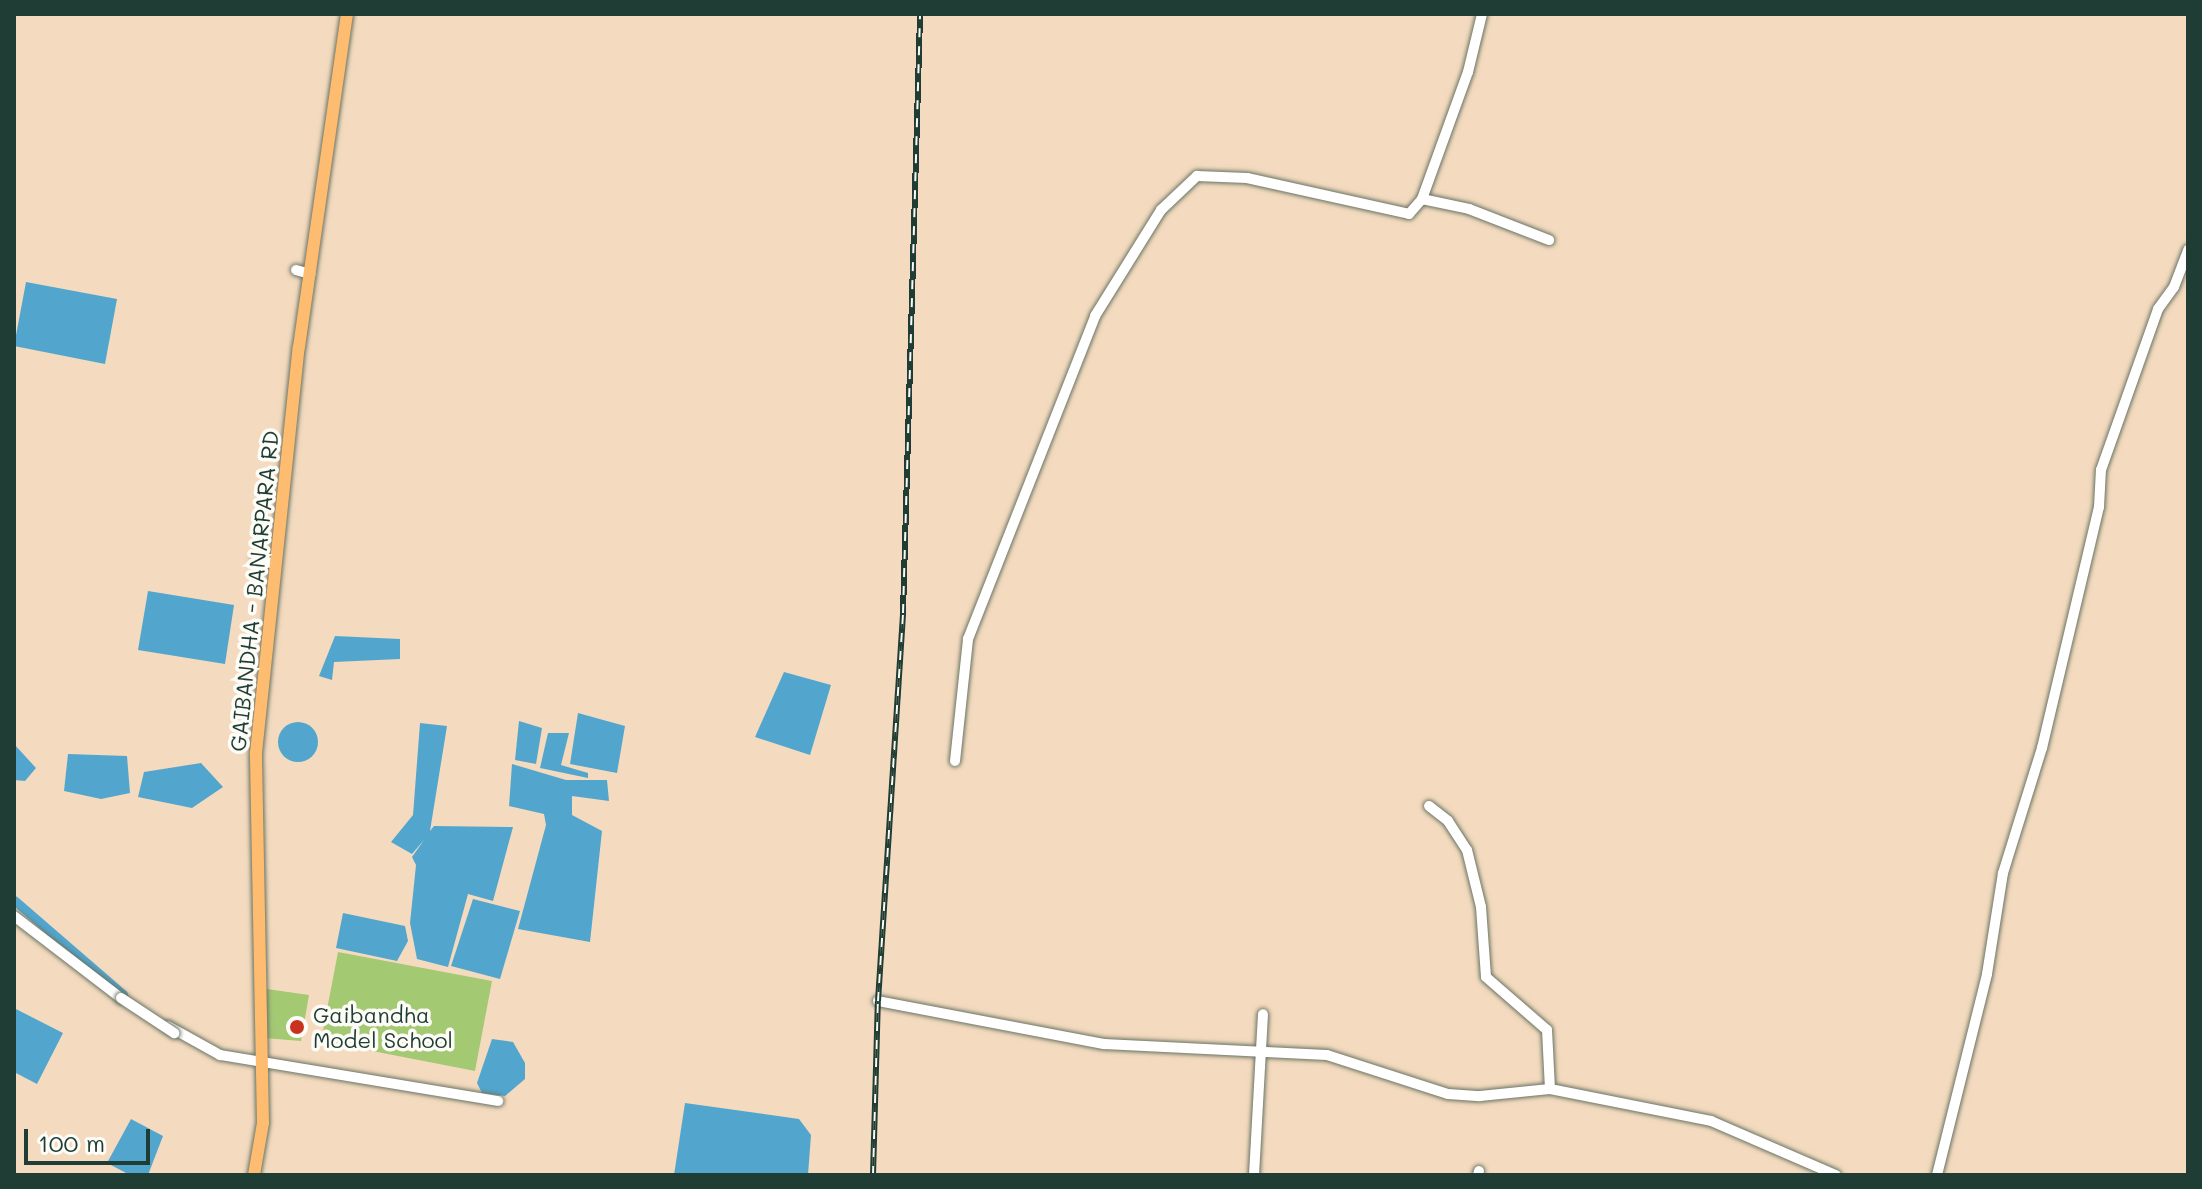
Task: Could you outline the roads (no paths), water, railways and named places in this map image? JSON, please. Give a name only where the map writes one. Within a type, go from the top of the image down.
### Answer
[{"type":"main road","name":"GAIBANDHA - BANARPARA RD","points":[[254,1175],[263,1123],[256,753],[274,564],[310,274],[347,14]]},
{"type":"street","points":[[955,761],[968,639],[1095,316],[1161,210],[1197,176],[1247,178],[1409,214],[1422,199],[1468,72],[1482,14]]},
{"type":"street","points":[[1422,199],[1469,209],[1549,240]]},
{"type":"street","points":[[1937,1175],[1987,974],[2003,873],[2042,748],[2099,507],[2101,470],[2158,309],[2174,287],[2188,250]]},
{"type":"street","points":[[296,270],[310,274]]},
{"type":"street","points":[[257,559],[274,564]]},
{"type":"street","points":[[1429,806],[1448,821],[1467,850],[1481,907],[1486,977],[1547,1030],[1550,1089]]},
{"type":"street","points":[[14,916],[121,998],[215,1060],[262,1061]]},
{"type":"street","points":[[878,1001],[1104,1044],[1327,1055],[1448,1094],[1480,1096],[1550,1089],[1711,1121],[1836,1175]]},
{"type":"street","points":[[1254,1175],[1263,1014]]},
{"type":"street","points":[[148,1016],[220,1055],[498,1101]]},
{"type":"water","points":[[26,282],[117,299],[105,364],[14,346]]},
{"type":"water","points":[[148,591],[234,605],[225,664],[138,650]]},
{"type":"water","points":[[335,636],[400,639],[400,659],[334,662],[332,680],[319,676]]},
{"type":"water","points":[[784,672],[831,685],[810,755],[755,737]]},
{"type":"water","points":[[578,713],[625,726],[617,773],[570,764]]},
{"type":"water","points":[[519,721],[542,728],[536,764],[515,760]]},
{"type":"water","points":[[298,722],[312,728],[318,742],[312,756],[298,762],[284,756],[278,742],[284,728]]},
{"type":"water","points":[[420,723],[447,726],[430,831],[434,826],[513,827],[493,901],[468,894],[448,967],[417,959],[410,923],[416,865],[412,857],[424,840],[412,854],[391,842],[413,815]]},
{"type":"water","points":[[548,733],[569,733],[561,765],[588,773],[588,778],[540,768]]},
{"type":"water","points":[[14,744],[36,768],[25,781],[14,780]]},
{"type":"water","points":[[68,754],[127,756],[130,793],[101,799],[64,791]]},
{"type":"water","points":[[201,763],[223,787],[192,808],[138,797],[144,772]]},
{"type":"water","points":[[512,764],[566,780],[607,780],[609,801],[572,796],[572,815],[602,831],[590,942],[518,929],[546,825],[544,814],[509,806]]},
{"type":"water","points":[[473,899],[520,911],[500,979],[451,966]]},
{"type":"water","points":[[343,913],[405,926],[408,941],[397,961],[336,948]]},
{"type":"water","points":[[14,1008],[63,1033],[37,1084],[14,1072]]},
{"type":"water","points":[[492,1039],[513,1042],[525,1063],[525,1079],[505,1096],[482,1093],[477,1083]]},
{"type":"water","points":[[685,1103],[799,1119],[811,1135],[808,1175],[674,1175]]},
{"type":"water","points":[[131,1119],[163,1136],[148,1175],[130,1175],[107,1163]]},
{"type":"waterway","points":[[14,900],[123,994]]},
{"type":"railway","points":[[873,1175],[878,1001],[903,613],[920,14]]},
{"type":"place","name":"Gaibandha Model School","points":[[297,1027]]}]
